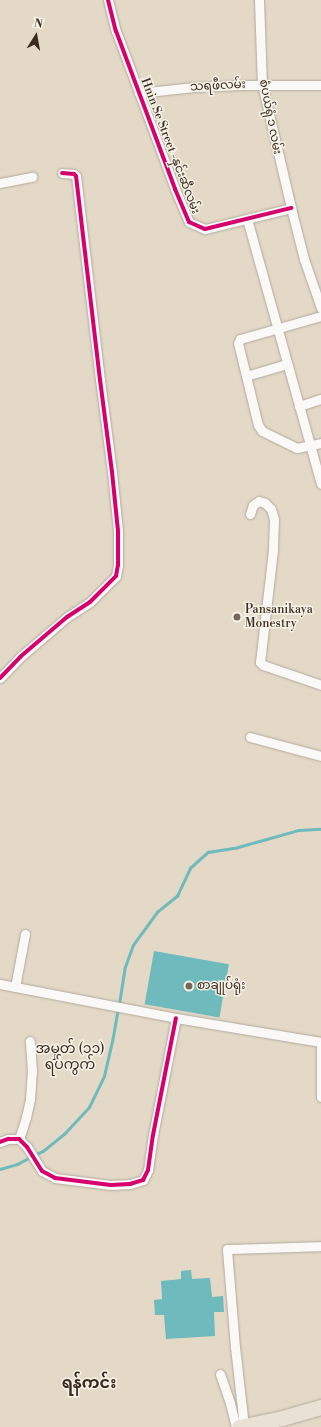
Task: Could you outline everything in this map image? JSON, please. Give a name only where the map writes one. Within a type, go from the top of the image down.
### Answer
[{"type":"main road","points":[[240,1427],[283,1423],[321,1407]]},
{"type":"street","name":"Hnin Se Street -နှင်းဆီလမ်း","points":[[108,0],[116,31],[189,222],[205,229],[291,208]]},
{"type":"street","name":"စံပယ်ရုံ ၁ လမ်း","points":[[259,0],[262,84],[304,259],[321,308]]},
{"type":"street","name":"သရဖီလမ်း","points":[[139,93],[194,87],[262,84],[321,85]]},
{"type":"street","points":[[0,678],[20,657],[67,617],[90,602],[116,576],[118,565],[118,531],[112,472],[76,176],[74,174],[62,173]]},
{"type":"street","points":[[0,183],[32,177]]},
{"type":"street","points":[[247,219],[321,484]]},
{"type":"street","points":[[321,316],[277,327],[238,341],[258,425],[262,431],[293,447],[310,446],[321,443]]},
{"type":"street","points":[[246,376],[287,364]]},
{"type":"street","points":[[299,406],[321,399]]},
{"type":"street","points":[[250,514],[253,505],[259,501],[265,503],[271,509],[274,519],[273,550],[260,662],[263,665],[321,685]]},
{"type":"street","points":[[250,737],[321,756]]},
{"type":"street","points":[[15,987],[25,934]]},
{"type":"street","points":[[0,984],[176,1018],[321,1042]]},
{"type":"street","points":[[0,1142],[8,1138],[19,1139],[27,1147],[42,1171],[55,1178],[111,1185],[130,1184],[143,1180],[148,1170],[153,1135],[176,1018]]},
{"type":"street","points":[[19,1139],[30,1099],[32,1071],[30,1041]]},
{"type":"street","points":[[321,1047],[321,1097]]},
{"type":"street","points":[[240,1427],[227,1249],[321,1246]]},
{"type":"street","points":[[220,1374],[240,1427]]},
{"type":"water","points":[[154,951],[229,964],[219,1017],[145,1004]]},
{"type":"water","points":[[191,1270],[192,1279],[210,1278],[212,1297],[223,1296],[224,1312],[214,1312],[215,1336],[166,1339],[164,1315],[155,1315],[154,1300],[162,1299],[161,1281],[181,1279],[181,1271]]},
{"type":"waterway","points":[[119,1004],[125,967],[133,945],[157,912],[177,896],[190,868],[208,852],[238,847],[299,830],[321,829]]},
{"type":"waterway","points":[[0,1169],[17,1164],[43,1151],[64,1134],[89,1107],[104,1076],[118,1009]]},
{"type":"cycle path","points":[[108,0],[116,31],[175,189],[189,222],[205,229],[291,208]]},
{"type":"cycle path","points":[[0,678],[20,657],[67,617],[90,602],[116,576],[118,565],[118,531],[112,472],[76,176],[74,174],[62,173]]},
{"type":"cycle path","points":[[0,1142],[8,1139],[19,1139],[27,1147],[42,1171],[55,1178],[111,1185],[130,1184],[143,1180],[148,1170],[153,1135],[176,1018]]},
{"type":"place","name":"Pansanikaya Monestry","points":[[237,617]]},
{"type":"place","name":"စာချုပ်ရုံး","points":[[189,986]]},
{"type":"district","name":"အမှတ် (၁၁) ရပ်ကွက်","points":[[70,1058]]},
{"type":"district","name":"ရန်ကင်း","points":[[89,1383]]}]
